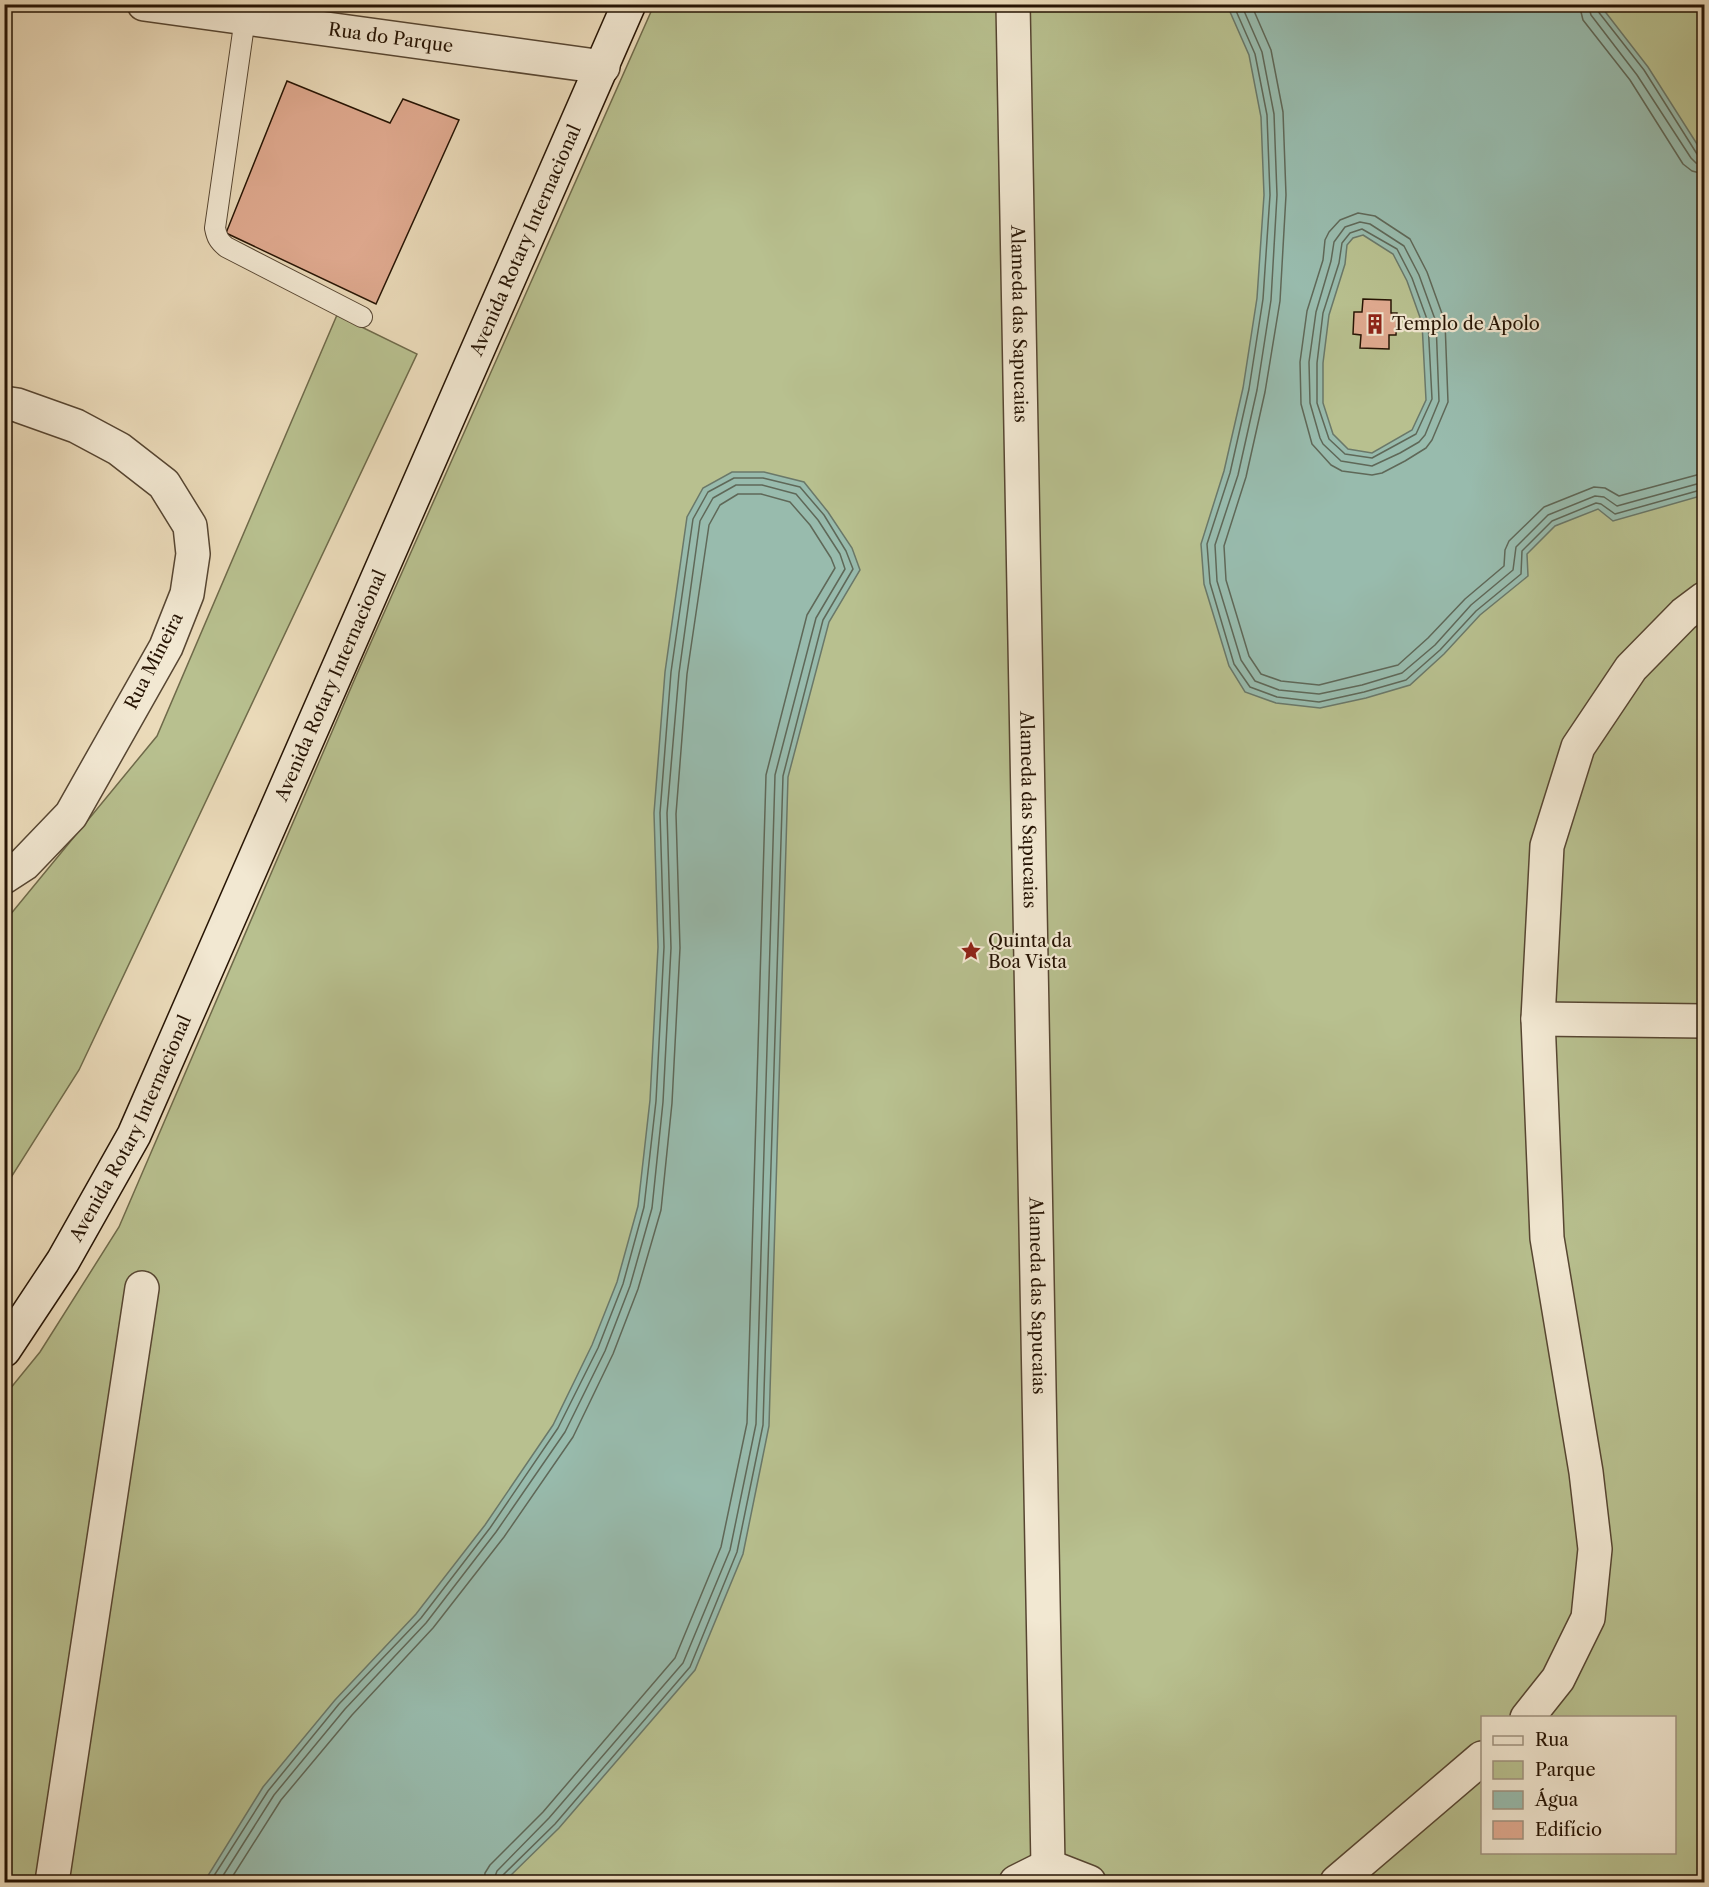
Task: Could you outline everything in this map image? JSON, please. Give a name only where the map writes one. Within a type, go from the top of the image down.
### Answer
[{"type":"street","name":"Rua do Parque","points":[[144,4],[245,18],[280,14],[603,67]]},
{"type":"street","name":"Avenida Rotary Internacional","points":[[4,1350],[63,1261],[134,1135],[629,4]]},
{"type":"street","name":"Alameda das Sapucaias","points":[[1013,4],[1048,1866]]},
{"type":"street","name":"Rua Mineira","points":[[4,403],[17,405],[76,426],[119,449],[164,484],[190,526],[193,554],[187,594],[166,647],[71,815],[24,864],[4,877]]},
{"type":"street","points":[[1529,1716],[1558,1679],[1588,1618],[1595,1550],[1586,1472],[1547,1238],[1538,1019],[1547,846],[1578,747],[1631,668],[1684,614],[1704,599]]},
{"type":"street","points":[[1538,1019],[1704,1021]]},
{"type":"street","points":[[52,1882],[142,1288]]},
{"type":"street","points":[[1337,1882],[1481,1759]]},
{"type":"street","points":[[1016,1882],[1048,1866],[1089,1882]]},
{"type":"lane","points":[[245,18],[215,228],[216,236],[226,248],[362,317]]},
{"type":"green space","name":"Quinta da Boa Vista","points":[[654,5],[1704,5],[1704,1882],[5,1882],[5,1395],[40,1352],[119,1227],[356,676]]},
{"type":"green space","points":[[337,315],[417,354],[79,1070],[5,1187],[5,921],[157,736]]},
{"type":"water","points":[[1227,5],[1600,5],[1648,67],[1704,155],[1704,495],[1613,521],[1598,509],[1555,526],[1527,554],[1528,576],[1480,615],[1444,654],[1410,685],[1320,708],[1276,703],[1245,692],[1229,666],[1204,584],[1201,544],[1224,471],[1243,388],[1257,298],[1264,195],[1261,117],[1249,55]],"holes":[[[1363,235],[1393,254],[1407,281],[1422,323],[1426,400],[1412,430],[1372,453],[1348,449],[1333,434],[1323,403],[1323,363],[1329,315],[1345,264],[1347,245],[1353,238]]]},
{"type":"water","points":[[732,472],[764,472],[804,482],[852,548],[860,570],[829,622],[788,777],[769,1426],[743,1554],[695,1670],[559,1828],[504,1882],[204,1882],[263,1787],[335,1700],[416,1614],[485,1525],[553,1425],[592,1345],[617,1282],[638,1206],[650,1100],[658,947],[654,813],[665,672],[687,517],[703,488]]},
{"type":"building","points":[[287,81],[390,123],[403,99],[459,120],[376,304],[226,233]]},
{"type":"building","name":"Templo de Apolo","points":[[1363,299],[1391,300],[1391,313],[1397,313],[1396,335],[1389,335],[1389,349],[1360,348],[1361,335],[1353,334],[1354,312],[1362,312]]},
{"type":"place","name":"Templo de Apolo","points":[[1375,324]]},
{"type":"place","name":"Quinta da Boa Vista","points":[[971,951]]}]
